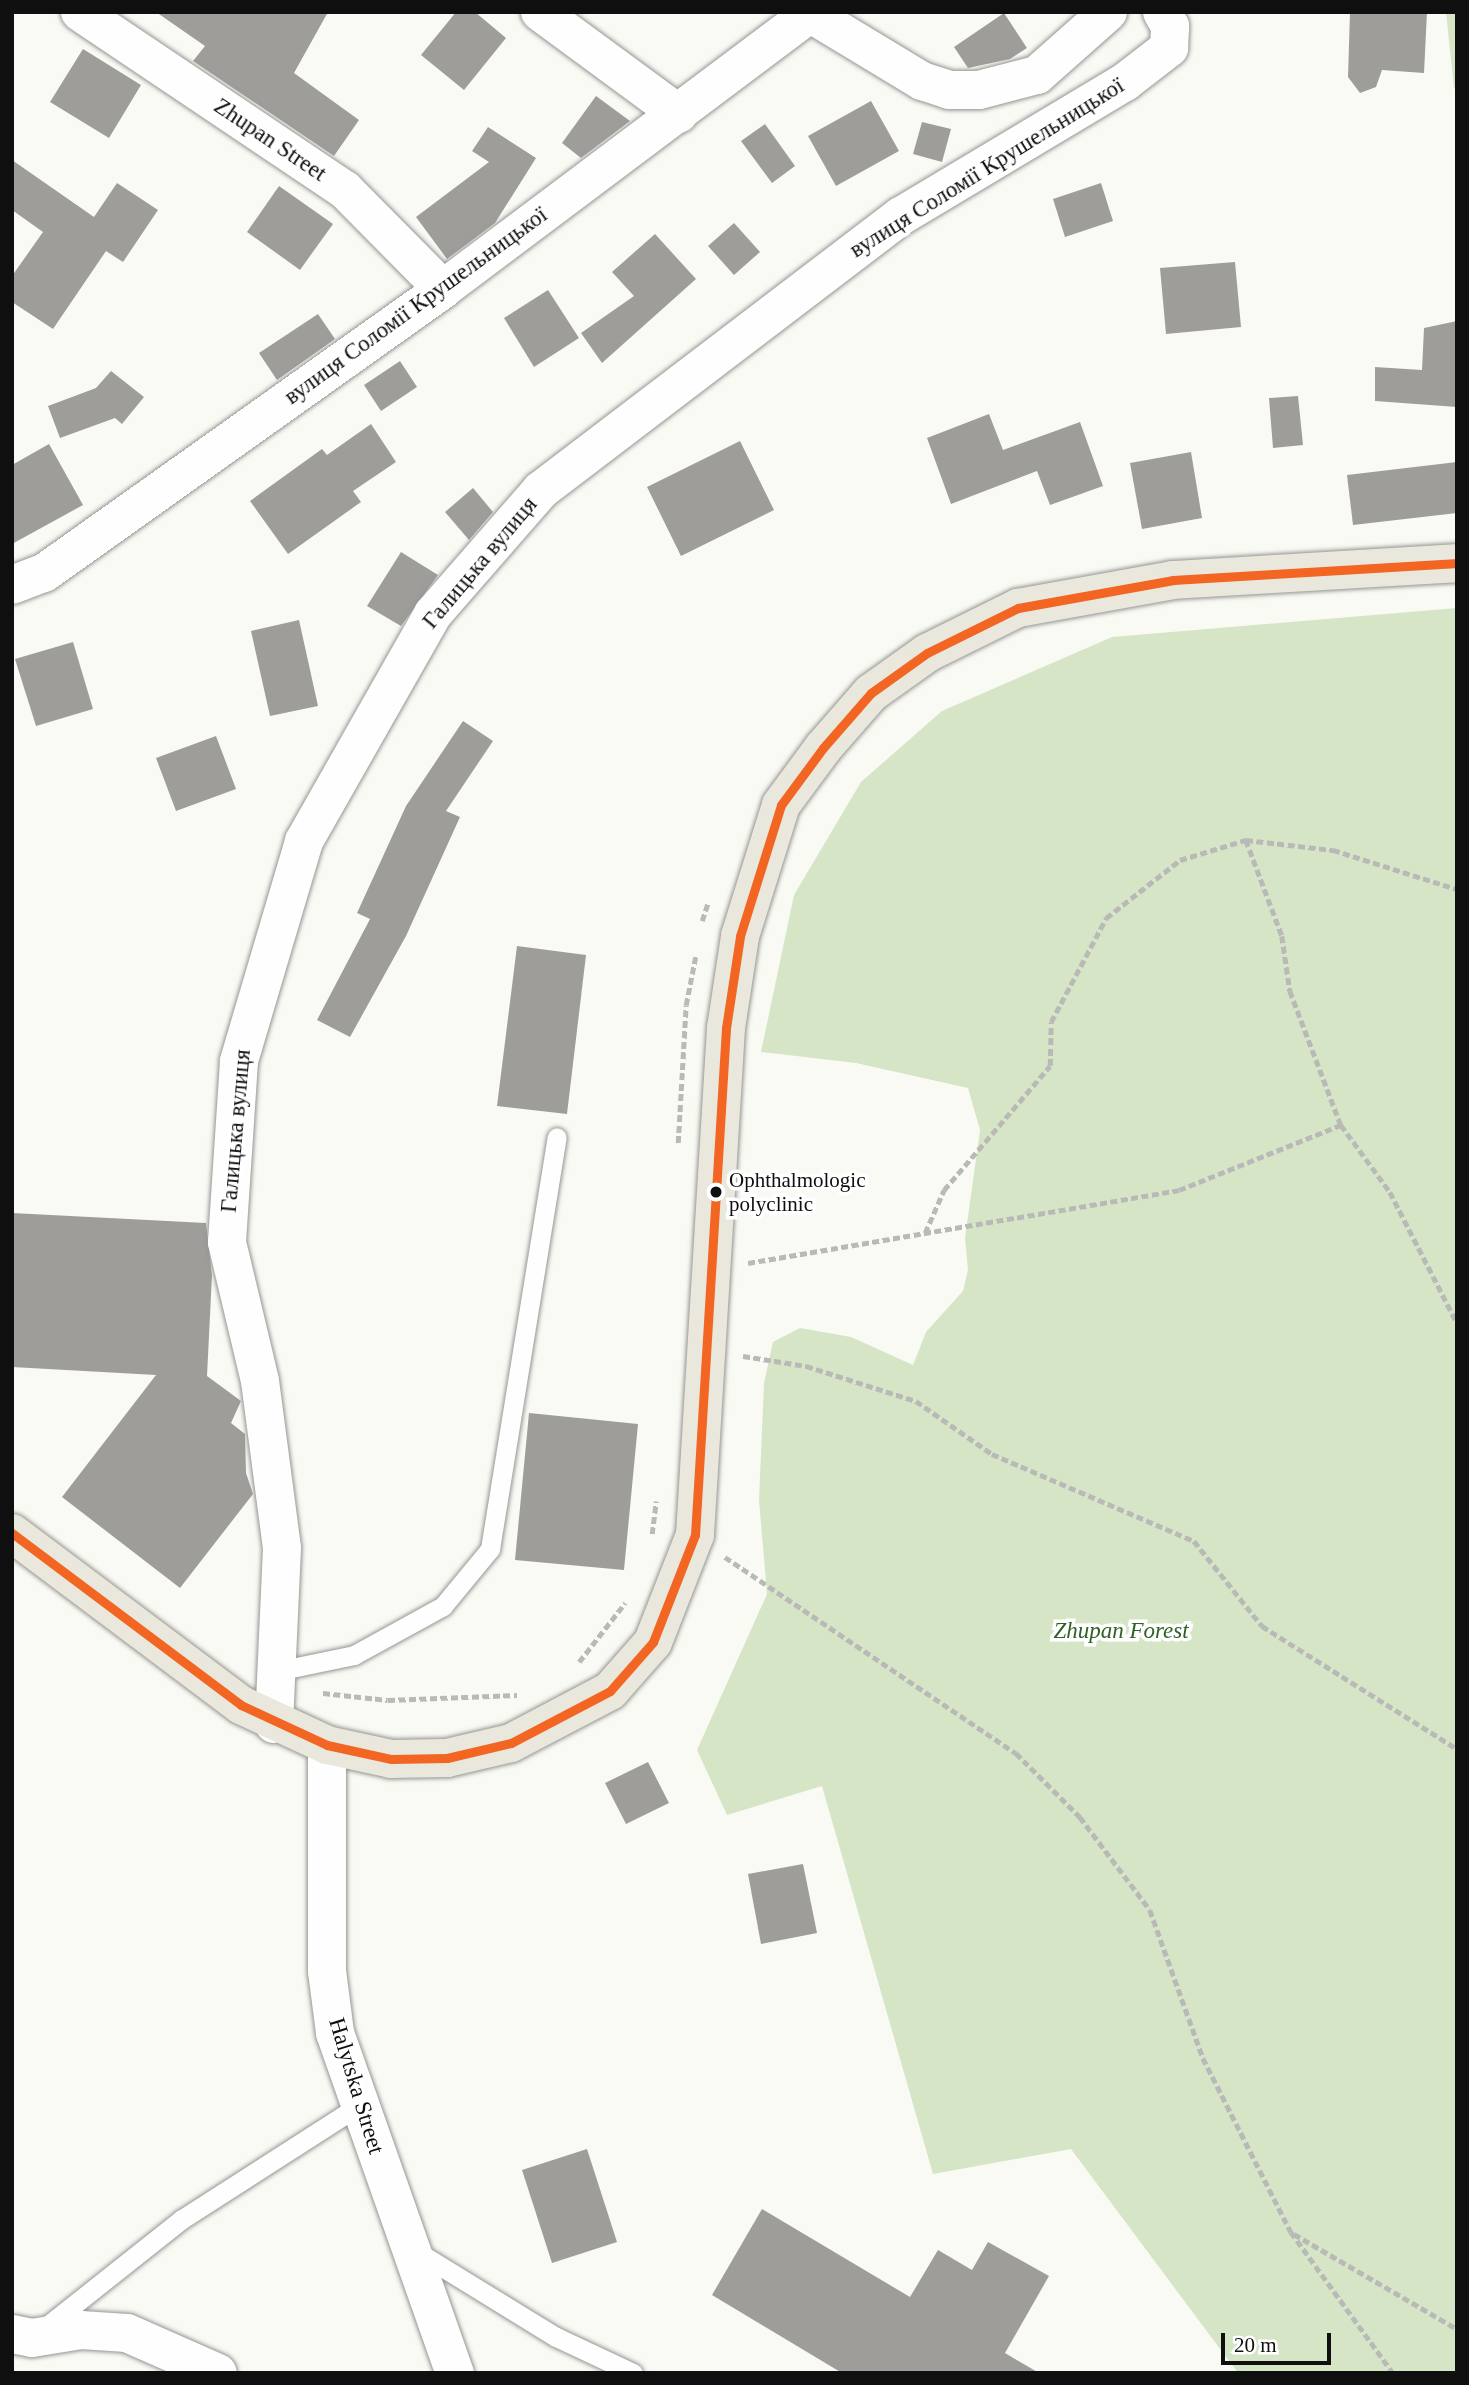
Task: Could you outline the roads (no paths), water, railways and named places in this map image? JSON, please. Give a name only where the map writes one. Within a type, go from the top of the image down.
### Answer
[{"type":"main road","points":[[12,1533],[191,1670],[274,1724],[327,1745],[391,1759],[447,1758],[512,1743],[610,1691],[653,1642],[695,1535],[726,1028],[740,936],[781,806],[871,693],[927,653],[1017,608],[1172,580],[1457,563]]},
{"type":"street","name":"Zhupan Street","points":[[80,12],[345,190],[443,289]]},
{"type":"street","points":[[540,12],[678,114]]},
{"type":"street","name":"вулиця Соломії Крушельницької","points":[[12,585],[44,573],[443,289],[812,13],[922,81],[949,90],[979,90],[1037,75],[1108,12]]},
{"type":"street","name":"вулиця Соломії Крушельницької","points":[[541,490],[901,216],[1134,75],[1169,48],[1170,26],[1162,12]]},
{"type":"street","name":"Галицька вулиця","points":[[274,1724],[282,1548],[260,1381],[227,1242],[239,1060],[304,841],[433,614],[541,490]]},
{"type":"street","name":"Halytska Street","points":[[327,1745],[327,1971],[335,2033],[358,2106],[416,2251],[455,2373]]},
{"type":"street","points":[[19,2342],[81,2330],[127,2333],[218,2373]]},
{"type":"lane","points":[[277,1671],[354,1655],[443,1605],[490,1549],[557,1137]]},
{"type":"lane","points":[[19,2342],[182,2219],[358,2106]]},
{"type":"lane","points":[[416,2251],[556,2337],[633,2373]]},
{"type":"place","name":"Ophthalmologic polyclinic","points":[[716,1192]]},
{"type":"park label","name":"Zhupan Forest","points":[[1121,1631]]}]
